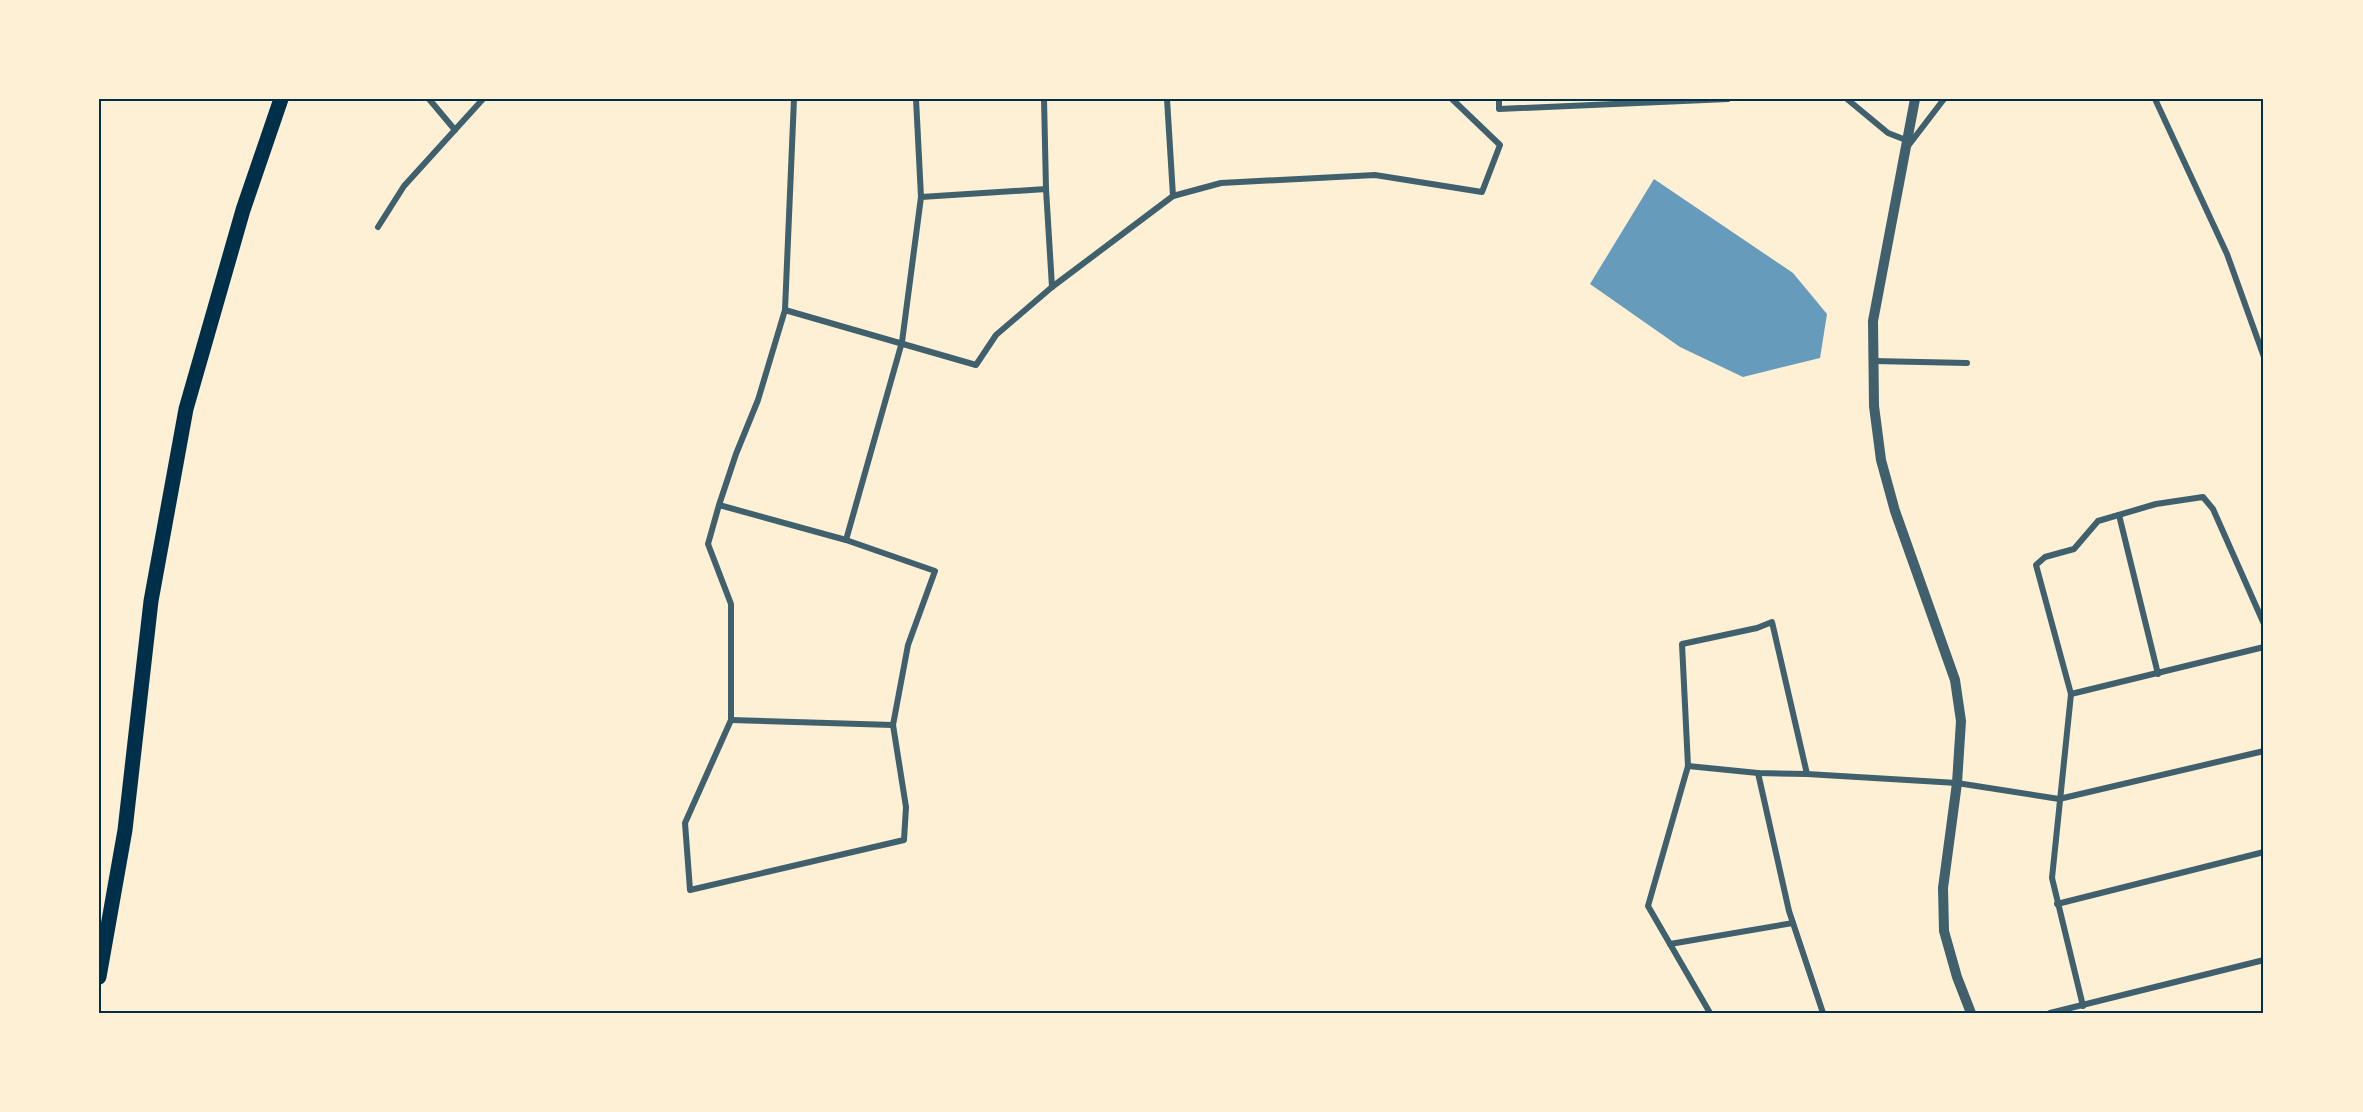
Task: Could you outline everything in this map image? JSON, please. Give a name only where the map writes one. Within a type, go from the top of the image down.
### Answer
[{"type":"main road","points":[[99,977],[125,830],[151,602],[186,409],[243,210],[281,99]]},
{"type":"street","points":[[429,99],[455,130]]},
{"type":"street","points":[[378,227],[404,186],[483,99]]},
{"type":"street","points":[[719,505],[846,540],[935,571],[908,645],[893,724],[906,807],[904,840],[690,890],[685,824],[730,720],[731,604],[708,544],[719,505],[758,400],[785,310],[794,99]]},
{"type":"street","points":[[846,540],[902,342],[921,197],[916,99]]},
{"type":"street","points":[[1044,99],[1046,189],[1052,287]]},
{"type":"street","points":[[1167,99],[1173,196]]},
{"type":"street","points":[[785,310],[976,365],[996,335],[1052,287],[1173,196],[1221,183],[1375,175],[1482,192],[1500,145],[1452,99]]},
{"type":"street","points":[[1499,99],[1499,108],[1725,99]]},
{"type":"street","points":[[1847,99],[1906,145]]},
{"type":"street","points":[[1915,99],[1873,321],[1874,406],[1881,460],[1895,511],[1955,680],[1961,722],[1957,783],[1943,888],[1944,931],[1957,977],[1971,1013]]},
{"type":"street","points":[[1906,145],[1944,99]]},
{"type":"street","points":[[2155,99],[2227,254],[2264,357]]},
{"type":"street","points":[[921,197],[1046,189]]},
{"type":"street","points":[[1874,361],[1967,363]]},
{"type":"street","points":[[2083,1006],[2052,878],[2071,693],[2036,565],[2045,557],[2074,549],[2098,521],[2156,504],[2203,497],[2213,510],[2264,624]]},
{"type":"street","points":[[2120,515],[2158,674]]},
{"type":"street","points":[[1710,1013],[1648,906],[1688,766],[1682,644],[1757,628],[1772,622],[1807,774]]},
{"type":"street","points":[[2071,693],[2264,647]]},
{"type":"street","points":[[730,720],[893,724]]},
{"type":"street","points":[[1688,766],[1758,773],[1957,783],[2059,800],[2264,751]]},
{"type":"street","points":[[1758,773],[1793,923],[1823,1013]]},
{"type":"street","points":[[2057,904],[2264,852]]},
{"type":"street","points":[[1670,944],[1793,923]]},
{"type":"street","points":[[2049,1013],[2264,960]]},
{"type":"water","points":[[1654,179],[1793,273],[1827,314],[1820,358],[1743,377],[1680,347],[1590,284]]}]
